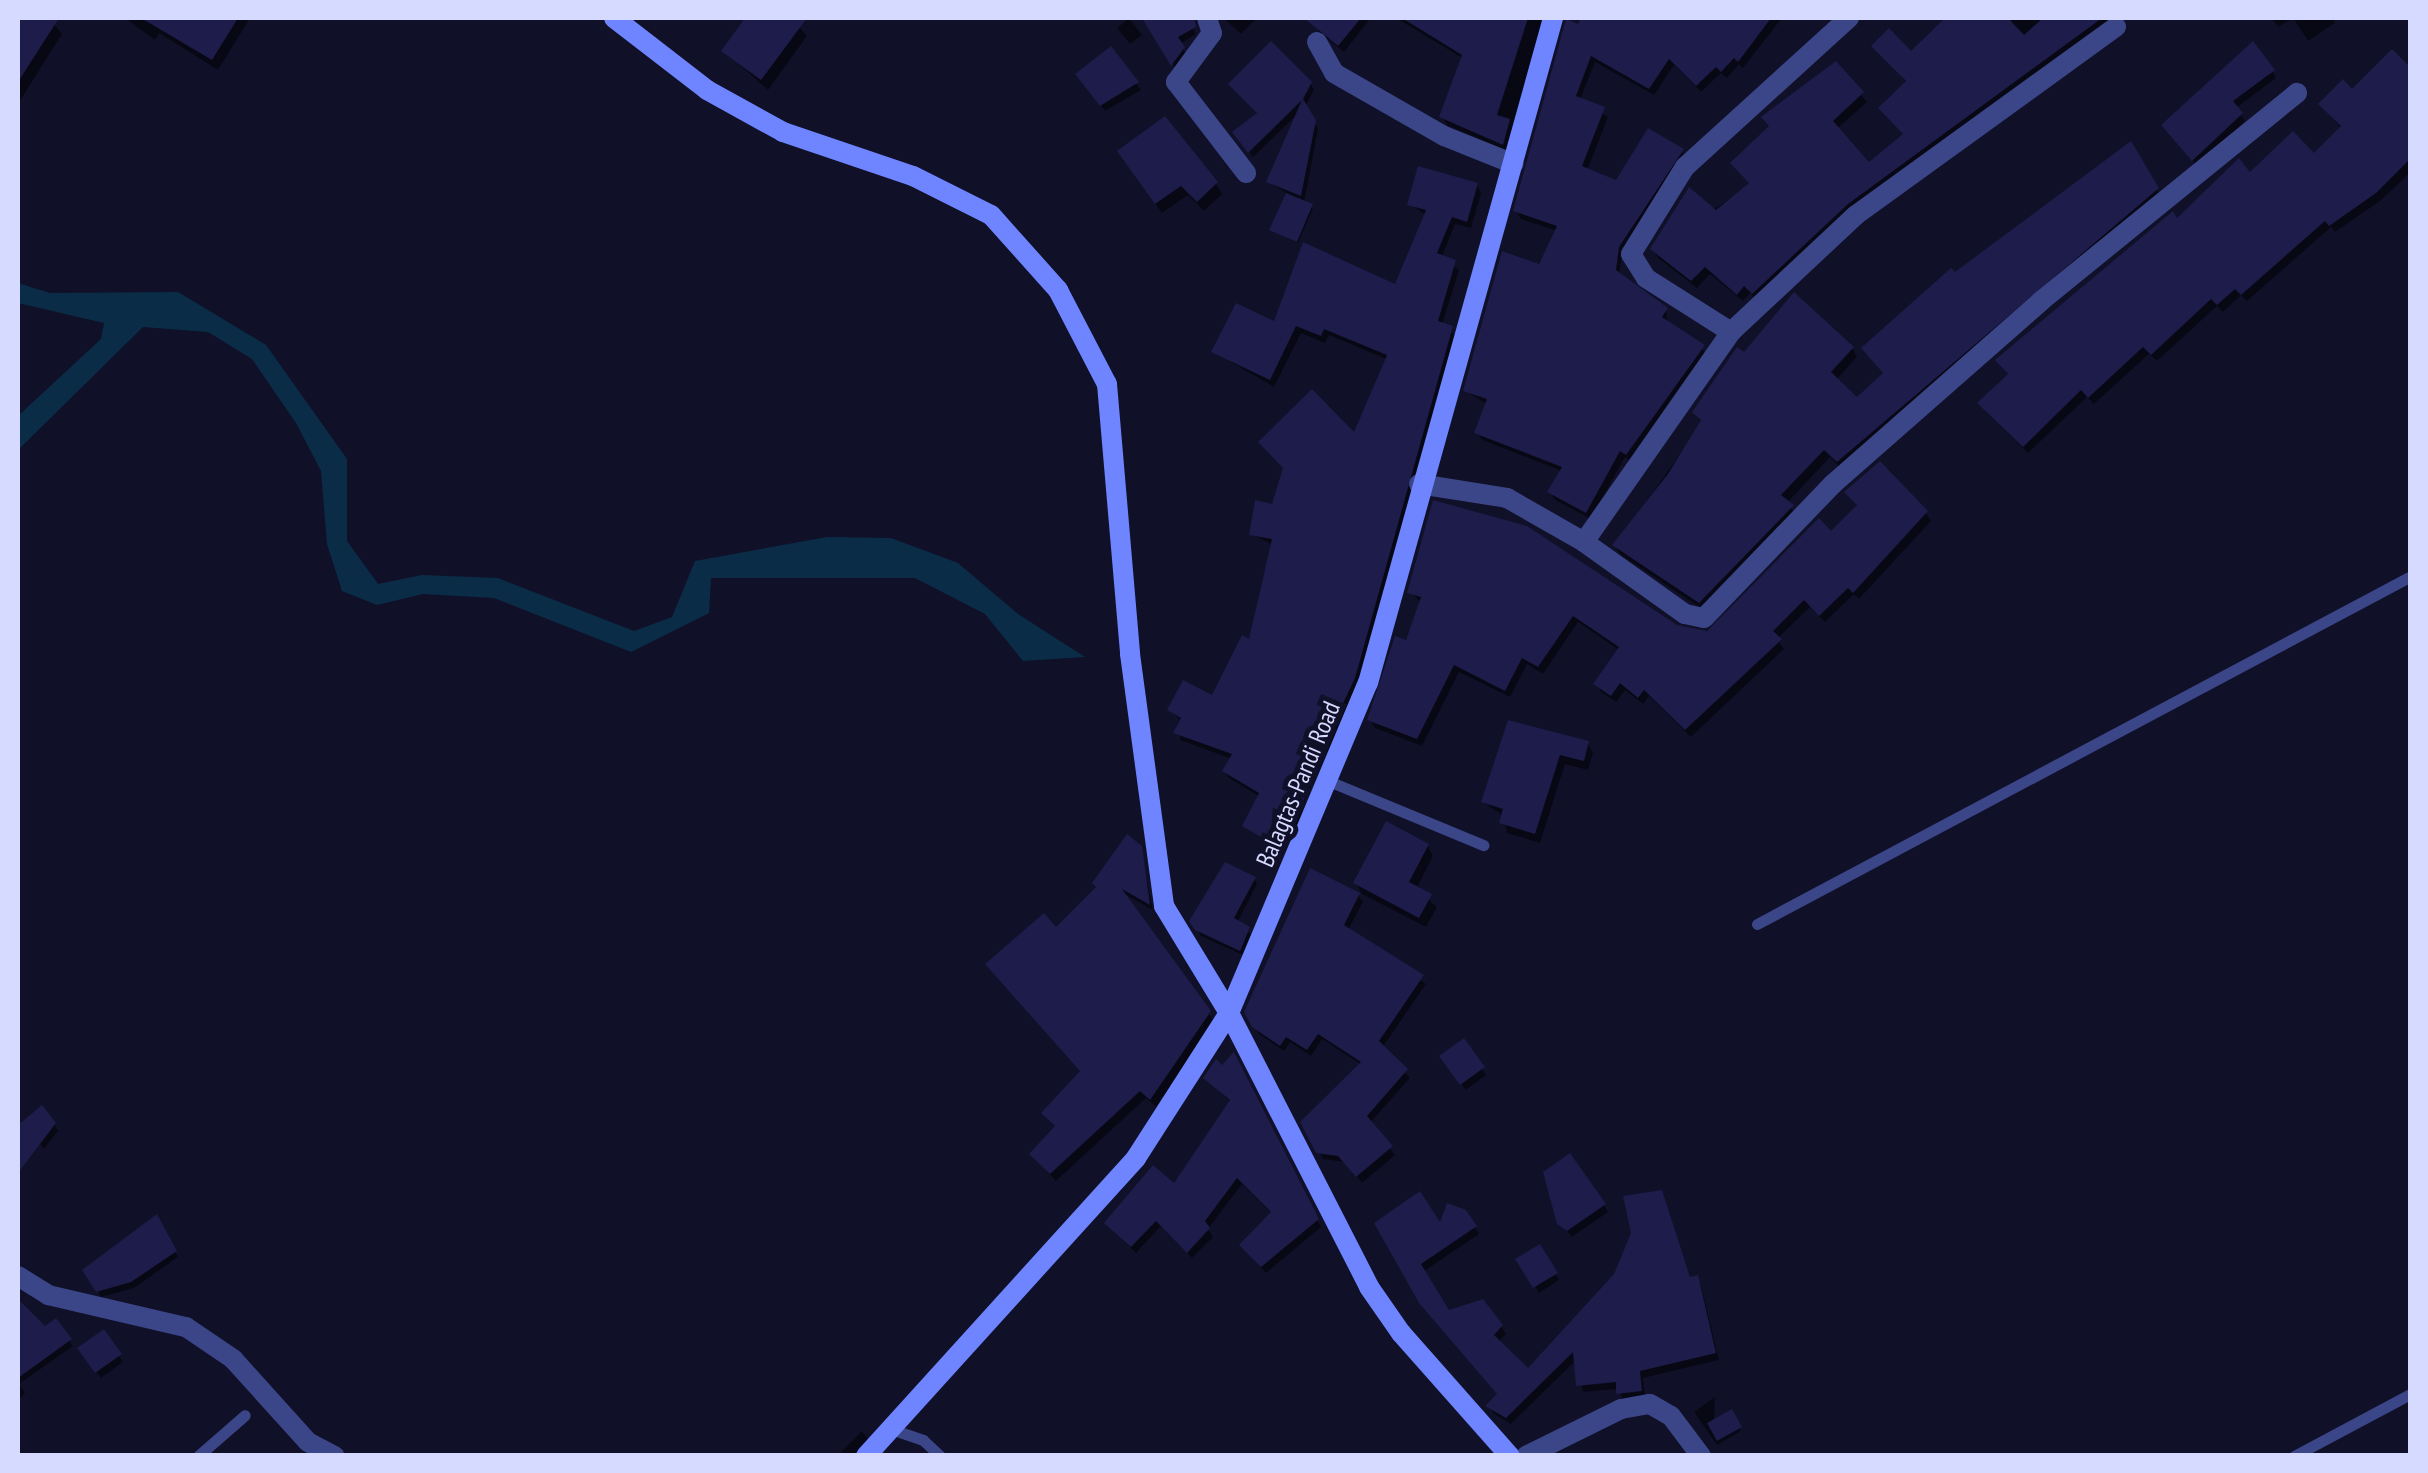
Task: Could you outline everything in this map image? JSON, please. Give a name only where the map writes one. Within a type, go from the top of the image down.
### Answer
[{"type":"street","points":[[614,18],[707,90],[782,132],[913,176],[990,215],[1058,290],[1106,384],[1130,654],[1164,906],[1229,1013],[1369,1287],[1510,1456]]},
{"type":"street","points":[[1208,18],[1212,33],[1176,82],[1246,173]]},
{"type":"street","name":"Balagtas-Pandi Road","points":[[866,1456],[1136,1158],[1229,1013],[1331,782],[1388,614],[1419,484],[1553,18]]},
{"type":"street","points":[[1732,332],[1646,278],[1632,254],[1685,167],[1849,18]]},
{"type":"street","points":[[1584,542],[1732,332],[1856,215],[2116,26]]},
{"type":"street","points":[[1318,42],[1334,73],[1444,136],[1514,164]]},
{"type":"street","points":[[1419,484],[1507,498],[1584,542],[1685,614],[1704,618],[1833,484],[2041,301],[2297,93]]},
{"type":"street","points":[[18,1276],[48,1294],[186,1327],[233,1360],[308,1442],[334,1456]]},
{"type":"street","points":[[1526,1456],[1621,1409],[1650,1404],[1671,1416],[1701,1456]]},
{"type":"lane","points":[[1757,924],[2410,578]]},
{"type":"lane","points":[[1331,782],[1482,846]]},
{"type":"lane","points":[[2294,1456],[2410,1394]]},
{"type":"lane","points":[[198,1456],[245,1415]]},
{"type":"lane","points":[[890,1428],[923,1440],[940,1456]]},
{"type":"water","points":[[18,283],[50,293],[178,292],[266,345],[347,459],[347,541],[378,584],[422,575],[498,578],[634,631],[672,617],[695,561],[827,537],[891,538],[958,563],[1018,614],[1085,657],[1023,661],[985,614],[915,578],[711,578],[709,613],[631,652],[494,598],[423,594],[377,605],[342,591],[327,544],[321,471],[296,423],[252,359],[208,332],[143,327],[18,450],[18,416],[101,339],[104,323],[18,303]]},
{"type":"building","points":[[18,18],[59,18],[18,82]]},
{"type":"building","points":[[141,18],[238,18],[212,60]]},
{"type":"building","points":[[745,18],[807,18],[761,80],[721,51]]},
{"type":"building","points":[[1142,18],[1194,18],[1196,27],[1178,37],[1185,47],[1171,66]]},
{"type":"building","points":[[1304,18],[1361,18],[1338,46]]},
{"type":"building","points":[[1402,18],[1528,18],[1497,115],[1510,119],[1503,145],[1439,117],[1462,55]]},
{"type":"building","points":[[1581,18],[1771,18],[1738,62],[1734,58],[1721,72],[1716,67],[1696,86],[1669,59],[1649,89],[1591,56],[1576,96],[1605,107],[1582,166],[1616,180],[1648,128],[1684,149],[1619,247],[1616,270],[1668,308],[1662,317],[1705,345],[1626,455],[1620,451],[1586,513],[1547,492],[1562,467],[1474,433],[1487,399],[1463,391],[1502,251],[1539,264],[1557,226],[1513,211],[1566,19],[1578,24]]},
{"type":"building","points":[[1945,18],[2008,18],[2024,35],[2043,18],[2102,18],[1848,204],[1752,294],[1744,286],[1737,295],[1705,267],[1691,281],[1650,249],[1689,187],[1716,210],[1749,183],[1730,163],[1769,126],[1761,117],[1836,61],[1864,92],[1833,121],[1869,162],[1903,134],[1878,108],[1906,81],[1871,46],[1889,28],[1911,51]]},
{"type":"building","points":[[1271,41],[1312,82],[1303,99],[1316,120],[1301,196],[1266,182],[1302,100],[1248,153],[1232,132],[1257,113],[1228,84]]},
{"type":"building","points":[[2253,41],[2275,70],[2233,101],[2243,113],[2192,161],[2161,125]]},
{"type":"building","points":[[1111,46],[1139,82],[1100,106],[1075,74]]},
{"type":"building","points":[[2392,49],[2410,67],[2410,159],[2376,193],[2329,226],[2325,221],[2241,295],[2235,289],[2217,305],[2211,299],[2151,355],[2143,347],[2088,398],[2081,390],[2023,447],[1977,403],[2008,374],[1995,360],[2173,211],[2177,218],[2239,158],[2250,172],[2293,131],[2314,153],[2341,126],[2318,104],[2343,79],[2352,89]]},
{"type":"building","points":[[1165,116],[1218,182],[1197,202],[1181,186],[1155,204],[1117,151]]},
{"type":"building","points":[[2131,141],[2159,188],[1837,462],[1824,450],[1781,495],[1794,505],[1699,603],[1612,545],[1668,474],[1701,420],[1692,412],[1737,347],[1744,352],[1794,292],[1854,347],[1831,372],[1857,397],[1883,373],[1861,348],[1951,268],[1955,272]]},
{"type":"building","points":[[1418,166],[1478,183],[1467,222],[1452,217],[1437,253],[1456,260],[1438,321],[1453,326],[1355,678],[1301,792],[1306,795],[1294,824],[1283,818],[1269,842],[1242,826],[1259,793],[1222,771],[1232,754],[1173,733],[1181,718],[1167,710],[1183,680],[1212,695],[1242,635],[1249,639],[1272,539],[1249,535],[1255,500],[1272,504],[1283,468],[1258,442],[1312,389],[1354,432],[1387,355],[1324,329],[1321,336],[1296,326],[1270,380],[1211,352],[1236,303],[1274,321],[1303,242],[1395,284],[1426,210],[1407,205]]},
{"type":"building","points":[[1286,193],[1313,204],[1297,242],[1269,230]]},
{"type":"building","points":[[1880,461],[1928,511],[1853,593],[1848,588],[1819,616],[1804,600],[1773,631],[1782,639],[1685,730],[1644,690],[1638,698],[1620,683],[1611,696],[1593,684],[1619,647],[1573,616],[1538,667],[1522,658],[1505,691],[1454,665],[1417,739],[1367,720],[1395,636],[1406,640],[1421,597],[1407,593],[1433,500],[1527,526],[1677,625],[1707,631],[1819,518],[1831,531],[1857,505],[1844,492]]},
{"type":"building","points":[[1508,720],[1589,741],[1584,761],[1560,755],[1535,834],[1499,823],[1503,809],[1481,802]]},
{"type":"building","points":[[1386,821],[1429,844],[1409,882],[1432,894],[1419,918],[1353,883]]},
{"type":"building","points":[[1127,834],[1142,846],[1150,905],[1122,889],[1211,1011],[1150,1100],[1140,1091],[1050,1174],[1029,1154],[1055,1126],[1041,1113],[1080,1071],[985,964],[1044,913],[1056,927],[1096,887],[1092,883]]},
{"type":"building","points":[[1225,862],[1256,877],[1234,918],[1250,927],[1240,951],[1195,930],[1189,921]]},
{"type":"building","points":[[1310,868],[1360,893],[1344,925],[1424,975],[1379,1041],[1408,1069],[1367,1116],[1393,1146],[1356,1177],[1338,1156],[1316,1153],[1300,1122],[1361,1062],[1318,1034],[1307,1050],[1286,1037],[1280,1046],[1252,1027],[1244,1012]]},
{"type":"building","points":[[1464,1038],[1485,1067],[1460,1085],[1439,1056]]},
{"type":"building","points":[[1234,1052],[1319,1219],[1261,1267],[1239,1245],[1271,1212],[1237,1178],[1205,1221],[1210,1228],[1187,1253],[1156,1221],[1131,1247],[1104,1223],[1153,1165],[1174,1183],[1230,1100],[1203,1078],[1216,1059],[1222,1065]]},
{"type":"building","points":[[42,1105],[56,1123],[18,1173],[18,1125]]},
{"type":"building","points":[[1570,1153],[1606,1204],[1567,1231],[1557,1224],[1543,1172]]},
{"type":"building","points":[[1662,1190],[1690,1277],[1698,1275],[1716,1353],[1640,1371],[1642,1391],[1616,1394],[1616,1382],[1576,1386],[1573,1352],[1506,1418],[1485,1406],[1497,1394],[1419,1303],[1374,1223],[1420,1191],[1440,1222],[1447,1203],[1466,1210],[1477,1226],[1421,1264],[1449,1310],[1483,1299],[1503,1325],[1494,1335],[1528,1368],[1614,1274],[1631,1233],[1623,1196]]},
{"type":"building","points":[[157,1214],[177,1251],[131,1282],[96,1292],[82,1270]]},
{"type":"building","points":[[1540,1244],[1558,1273],[1533,1288],[1515,1259]]},
{"type":"building","points":[[18,1299],[45,1326],[56,1318],[72,1339],[18,1378]]},
{"type":"building","points":[[104,1329],[122,1354],[95,1373],[77,1348]]},
{"type":"building","points":[[1732,1409],[1742,1427],[1717,1441],[1707,1423]]}]
